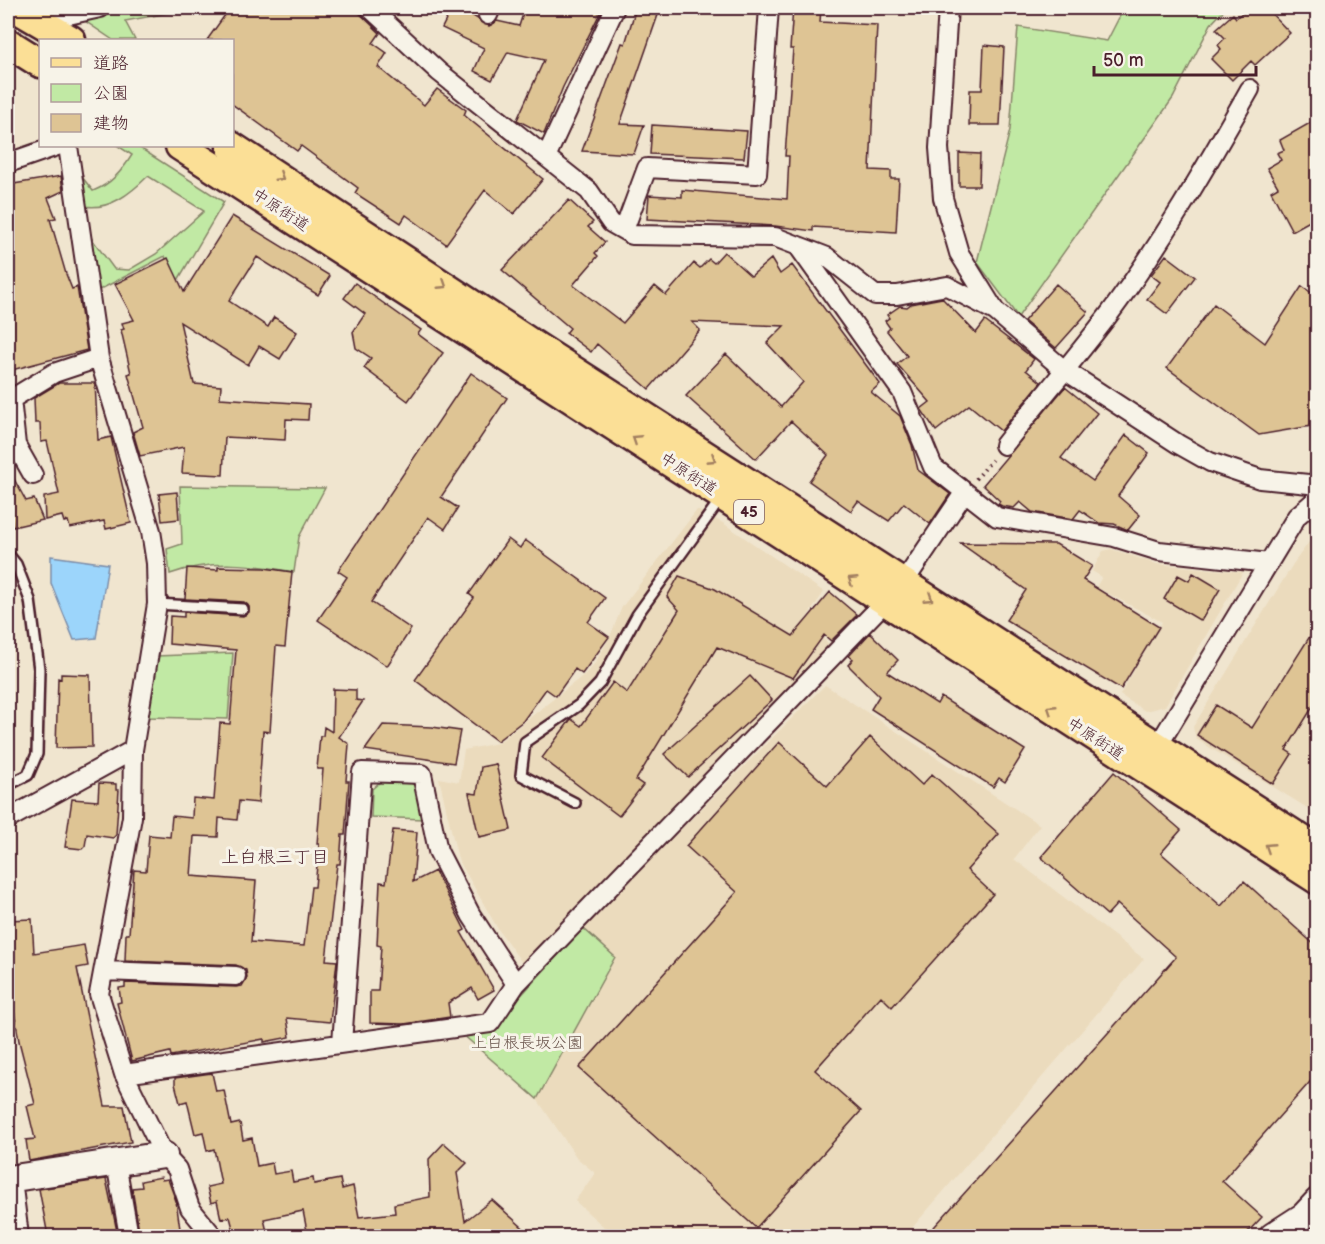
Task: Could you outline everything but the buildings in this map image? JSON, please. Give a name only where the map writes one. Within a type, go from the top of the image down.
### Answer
[{"type":"main road","points":[[15,8],[69,39]]},
{"type":"main road","points":[[8,43],[39,62]]},
{"type":"main road","name":"中原街道","points":[[182,147],[723,495],[895,592]]},
{"type":"main road","name":"中原街道","points":[[233,147],[535,346],[895,592],[1151,758],[1317,880]]},
{"type":"main road","name":"中原街道","points":[[1151,758],[1317,850]]},
{"type":"street","points":[[41,21],[100,8]]},
{"type":"street","points":[[370,8],[439,72],[589,191],[611,223],[624,231],[632,235],[775,237],[827,257],[875,295],[897,295],[947,286],[995,311],[1064,369],[1178,444],[1210,462],[1260,479],[1317,485]]},
{"type":"street","points":[[546,157],[615,8]]},
{"type":"street","points":[[624,231],[647,168],[757,174],[769,8]]},
{"type":"street","points":[[948,8],[939,148],[943,198],[959,253],[995,311]]},
{"type":"street","points":[[1004,445],[1107,317],[1146,261],[1209,162],[1250,89]]},
{"type":"street","points":[[8,162],[54,147]]},
{"type":"street","points":[[68,147],[99,358],[151,531],[156,563],[157,604],[133,750],[132,817],[99,994],[124,1074],[164,1155],[177,1169],[190,1208],[213,1236]]},
{"type":"street","points":[[798,246],[902,392],[933,467],[997,517],[1114,537],[1159,551],[1269,563]]},
{"type":"street","points":[[33,475],[16,445],[9,400],[54,373],[99,358]]},
{"type":"street","points":[[124,1074],[490,1023],[516,984],[895,592],[964,493]]},
{"type":"street","points":[[1151,758],[1298,516],[1317,498]]},
{"type":"street","points":[[8,819],[133,750]]},
{"type":"street","points":[[342,1043],[362,772],[423,774],[438,851],[471,915],[516,984]]},
{"type":"street","points":[[104,971],[236,976]]},
{"type":"street","points":[[15,1236],[8,1180],[164,1155]]},
{"type":"street","points":[[116,1163],[129,1236]]},
{"type":"street","points":[[1273,1236],[1304,1216],[1317,1201]]},
{"type":"lane","points":[[575,803],[521,775],[525,742],[579,705],[600,683],[637,615],[723,495]]},
{"type":"lane","points":[[8,554],[16,564],[30,600],[39,669],[37,754],[28,775],[8,785]]},
{"type":"lane","points":[[157,604],[243,609]]},
{"type":"path","points":[[964,493],[1004,445]]},
{"type":"shaded area","points":[[697,510],[723,523],[824,592],[803,623],[834,648],[525,967],[498,929],[458,859],[439,778],[459,782],[464,750],[498,743],[585,674],[596,662],[610,637],[622,607]]},
{"type":"shaded area","points":[[1317,531],[1317,814],[1196,739],[1193,727],[1293,564]]},
{"type":"shaded area","points":[[1111,549],[1157,564],[1243,572],[1165,706],[1145,711],[1120,695],[1162,622],[1096,587],[1102,577],[1092,571],[1103,551]]},
{"type":"shaded area","points":[[825,685],[1040,825],[1014,859],[1144,959],[905,1236],[614,1236],[575,1201],[595,1173],[577,1158],[537,1099],[615,958],[583,928]]},
{"type":"green space","points":[[133,8],[195,8],[125,21],[134,39],[112,39],[82,19]]},
{"type":"green space","points":[[1124,8],[1226,8],[1211,24],[1173,98],[1018,317],[977,262],[1010,130],[1018,27],[1107,41]]},
{"type":"green space","points":[[120,147],[139,147],[224,202],[174,287],[165,256],[97,291],[87,232],[114,269],[129,270],[156,254],[204,211],[148,176],[134,189],[111,203],[93,207],[84,206],[79,173],[93,191],[111,181],[132,155]]},
{"type":"green space","points":[[180,486],[325,488],[299,537],[294,572],[232,564],[201,566],[170,574],[167,549],[182,544]]},
{"type":"green space","points":[[233,653],[228,719],[148,717],[156,656]]},
{"type":"green space","points":[[407,780],[415,786],[423,819],[371,817],[372,789],[380,782]]},
{"type":"green space","name":"上白根長坂公園","points":[[583,928],[615,957],[537,1099],[462,1034],[492,1027]]},
{"type":"water","points":[[51,556],[108,564],[96,638],[74,640],[51,583]]},
{"type":"district","name":"上白根三丁目","points":[[275,857]]}]
